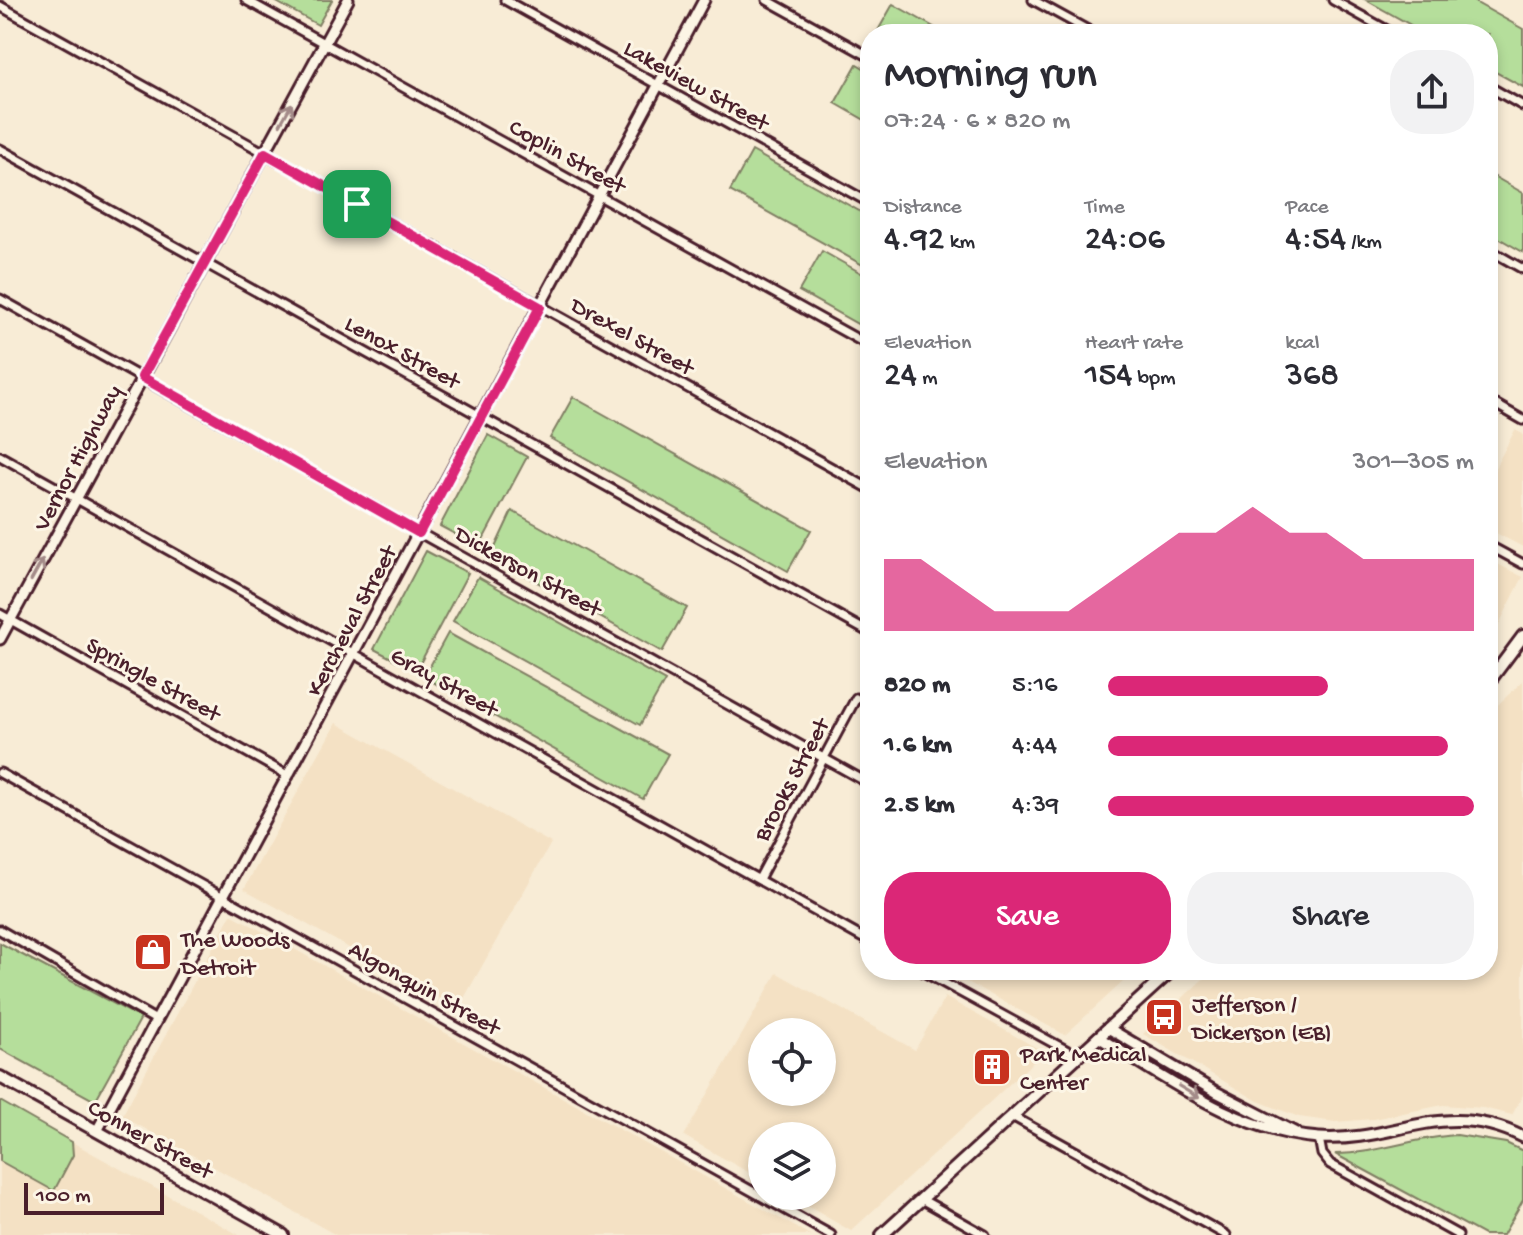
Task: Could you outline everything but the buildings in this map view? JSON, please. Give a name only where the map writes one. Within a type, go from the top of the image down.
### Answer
[{"type":"main road","points":[[1498,670],[1523,636]]},
{"type":"main road","points":[[882,1235],[1161,980]]},
{"type":"main road","name":"Conner Street","points":[[0,1077],[283,1235]]},
{"type":"street","name":"Coplin Street","points":[[246,0],[860,340]]},
{"type":"street","name":"Vernor Highway","points":[[0,639],[348,0]]},
{"type":"street","name":"Lakeview Street","points":[[505,0],[860,197]]},
{"type":"street","name":"Kercheval Street","points":[[97,1131],[704,0]]},
{"type":"street","points":[[767,0],[860,51]]},
{"type":"street","points":[[1033,0],[1077,24]]},
{"type":"street","points":[[1333,0],[1376,24]]},
{"type":"street","name":"Drexel Street","points":[[0,6],[860,483]]},
{"type":"street","points":[[1498,92],[1523,106]]},
{"type":"street","name":"Lenox Street","points":[[0,149],[860,627]]},
{"type":"street","points":[[1498,255],[1523,269]]},
{"type":"street","name":"Dickerson Street","points":[[0,299],[860,778]]},
{"type":"street","points":[[1498,406],[1523,420]]},
{"type":"street","name":"Gray Street","points":[[0,456],[860,936]]},
{"type":"street","points":[[1498,550],[1523,564]]},
{"type":"street","name":"Springle Street","points":[[0,614],[289,776]]},
{"type":"street","name":"Brooks Street","points":[[759,879],[856,698]]},
{"type":"street","name":"Algonquin Street","points":[[0,773],[831,1235]]},
{"type":"street","points":[[0,930],[156,1020]]},
{"type":"street","points":[[938,980],[1077,1056]]},
{"type":"street","points":[[1108,1028],[1216,1092],[1299,1134]]},
{"type":"street","points":[[1098,1037],[1213,1106],[1279,1132],[1319,1138],[1360,1136],[1433,1120],[1497,1124],[1523,1137]]},
{"type":"street","points":[[1012,1116],[1226,1235]]},
{"type":"street","points":[[1319,1138],[1322,1154],[1330,1164],[1458,1235]]},
{"type":"street","points":[[921,1199],[985,1235]]},
{"type":"shaded area","points":[[1515,430],[1523,434],[1523,547],[1498,534],[1498,462]]},
{"type":"shaded area","points":[[1498,564],[1523,577],[1498,626]]},
{"type":"shaded area","points":[[1523,681],[1523,1095],[1512,1115],[1483,1108],[1443,1105],[1373,1119],[1335,1122],[1299,1117],[1258,1101],[1143,1034],[1202,980],[1498,980],[1498,705]]},
{"type":"shaded area","points":[[336,723],[551,843],[458,1009],[244,889]]},
{"type":"shaded area","points":[[231,914],[748,1201],[748,1210],[765,1210],[810,1235],[336,1235],[122,1116]]},
{"type":"shaded area","points":[[777,973],[915,1050],[945,997],[1044,1052],[851,1231],[814,1210],[836,1210],[836,1122],[748,1122],[748,1172],[684,1136],[748,1024],[748,1106],[836,1106],[836,1018],[751,1018]]},
{"type":"shaded area","points":[[964,980],[1125,980],[1065,1035]]},
{"type":"shaded area","points":[[0,1101],[72,1142],[239,1235],[0,1235]]},
{"type":"green space","points":[[273,0],[332,0],[318,25]]},
{"type":"green space","points":[[1366,0],[1471,0],[1523,29],[1523,87],[1498,73],[1498,24],[1409,24]]},
{"type":"green space","points":[[893,4],[928,24],[882,24]]},
{"type":"green space","points":[[857,64],[860,66],[860,117],[835,103]]},
{"type":"green space","points":[[752,151],[860,211],[860,263],[730,191]]},
{"type":"green space","points":[[1498,179],[1523,193],[1523,252],[1498,238]]},
{"type":"green space","points":[[822,251],[860,272],[860,325],[799,291]]},
{"type":"green space","points":[[573,397],[811,530],[788,571],[550,438]]},
{"type":"green space","points":[[488,435],[527,457],[479,547],[440,526]]},
{"type":"green space","points":[[512,511],[687,608],[662,652],[491,556]]},
{"type":"green space","points":[[426,551],[468,573],[416,671],[374,649]]},
{"type":"green space","points":[[478,577],[665,681],[640,725],[453,621]]},
{"type":"green space","points":[[448,633],[668,754],[643,799],[424,677]]},
{"type":"green space","points":[[0,943],[141,1018],[95,1101],[0,1049]]},
{"type":"green space","points":[[0,1101],[72,1142],[73,1155],[54,1191],[0,1161]]},
{"type":"green space","points":[[1457,1135],[1506,1143],[1523,1151],[1523,1200],[1503,1235],[1484,1235],[1335,1154],[1366,1151]]},
{"type":"place","name":"The Woods Detroit","points":[[153,952]]},
{"type":"place","name":"Jefferson / Dickerson (EB)","points":[[1164,1017]]},
{"type":"place","name":"Park Medical Center","points":[[992,1067]]},
{"type":"route","points":[[265,153],[357,204],[540,307],[419,533],[142,377],[265,153]]}]
